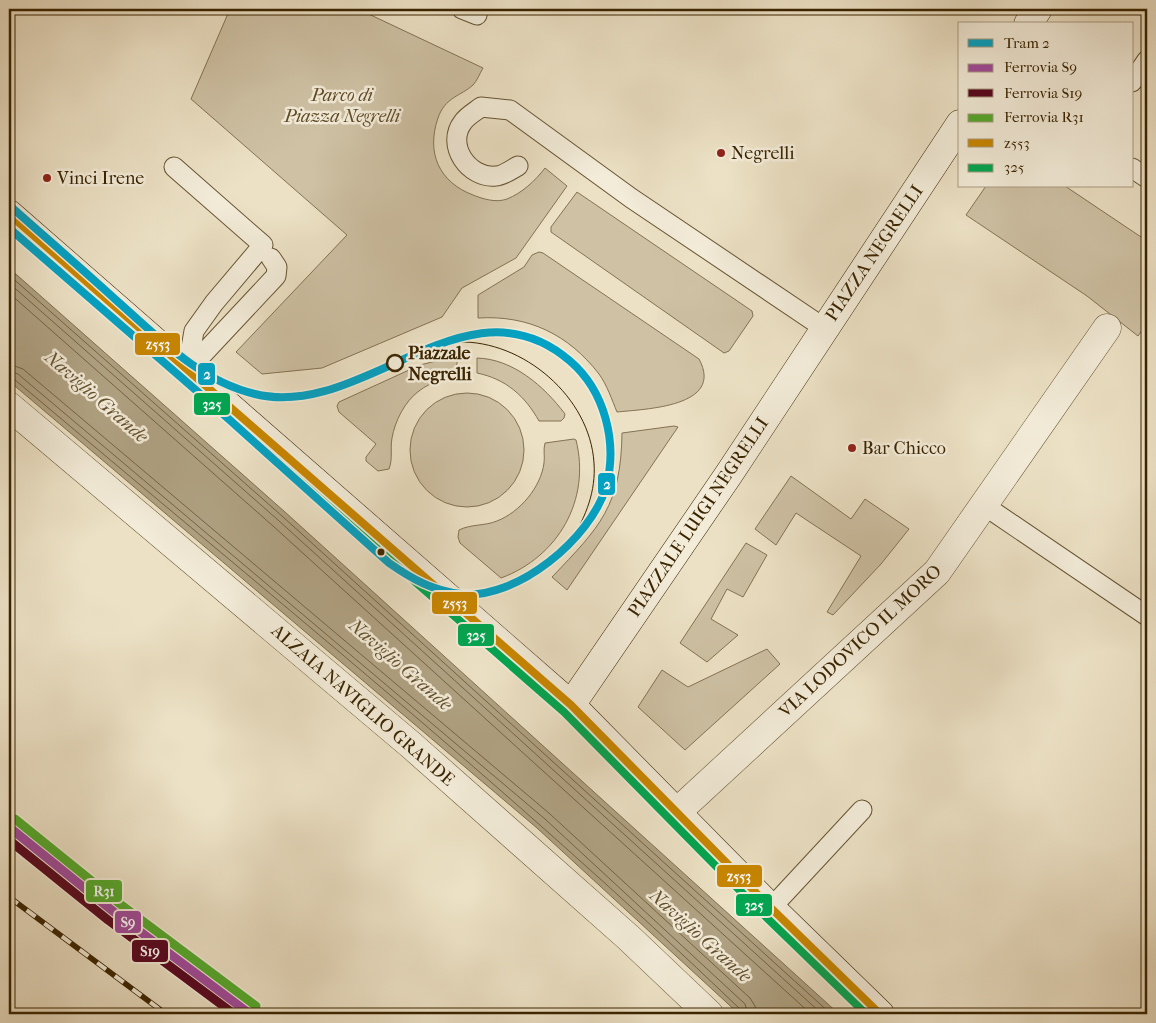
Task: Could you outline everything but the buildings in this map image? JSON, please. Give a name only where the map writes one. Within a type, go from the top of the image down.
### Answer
[{"type":"street","points":[[1029,22],[1038,9]]},
{"type":"street","name":"PIAZZA NEGRELLI","points":[[824,328],[958,127]]},
{"type":"street","points":[[9,214],[571,706],[771,908],[880,1014]]},
{"type":"street","name":"PIAZZALE LUIGI NEGRELLI","points":[[571,706],[729,474],[824,328]]},
{"type":"street","name":"VIA LODOVICO IL MORO","points":[[678,812],[937,572],[985,506],[1107,328]]},
{"type":"street","name":"ALZAIA NAVIGLIO GRANDE","points":[[9,406],[411,745],[629,938],[709,1014]]},
{"type":"lane","points":[[1134,79],[1147,60]]},
{"type":"lane","points":[[518,166],[497,176],[475,172],[459,156],[457,137],[462,122],[482,107],[510,110],[631,198],[824,328]]},
{"type":"lane","points":[[174,167],[262,246],[214,304],[194,332],[187,370]]},
{"type":"lane","points":[[1134,169],[1147,178]]},
{"type":"lane","points":[[187,370],[276,276],[277,267],[270,258]]},
{"type":"lane","points":[[985,506],[1147,616]]},
{"type":"lane","points":[[771,908],[862,810]]},
{"type":"green space","name":"Parco di Piazza Negrelli","points":[[230,9],[358,9],[483,68],[473,85],[449,101],[438,118],[434,143],[435,154],[438,165],[444,174],[461,189],[494,201],[507,199],[523,190],[545,168],[567,186],[516,258],[462,288],[442,317],[322,368],[262,374],[236,352],[347,235],[191,99]]},
{"type":"green space","points":[[985,188],[1068,188],[1147,241],[1147,323],[1138,336],[1087,296],[966,215]]},
{"type":"green space","points":[[577,192],[752,311],[753,316],[729,351],[724,353],[551,232],[551,227]]},
{"type":"green space","points":[[539,252],[699,359],[704,375],[701,387],[692,396],[662,407],[617,412],[599,374],[574,348],[560,338],[546,330],[514,320],[478,318],[478,295],[524,267],[532,255]]},
{"type":"green space","points":[[452,357],[457,359],[457,372],[424,388],[414,395],[405,406],[393,432],[389,469],[378,471],[366,461],[366,457],[376,444],[339,412],[337,406],[339,402],[420,365]]},
{"type":"green space","points":[[477,358],[503,363],[527,376],[557,404],[565,414],[564,418],[561,421],[539,421],[534,412],[514,390],[506,384],[477,373]]},
{"type":"green space","points":[[467,393],[489,398],[507,410],[519,428],[524,450],[519,472],[507,490],[489,502],[467,507],[445,502],[427,490],[415,472],[410,450],[415,428],[427,410],[445,398]]},
{"type":"green space","points":[[678,427],[567,590],[552,577],[583,544],[605,514],[617,479],[621,458],[622,433]]},
{"type":"green space","points":[[576,440],[579,462],[579,484],[566,524],[554,541],[539,556],[521,569],[501,578],[460,543],[458,537],[459,530],[492,523],[514,512],[528,498],[539,481],[544,463],[545,443]]},
{"type":"green space","points":[[791,476],[851,519],[865,499],[909,529],[881,564],[833,615],[827,612],[861,556],[796,513],[776,545],[755,529]]},
{"type":"green space","points":[[746,543],[767,555],[743,597],[727,589],[711,619],[738,635],[707,662],[680,643]]},
{"type":"green space","points":[[767,649],[780,664],[685,750],[638,707],[662,670],[688,687]]},
{"type":"water","name":"Naviglio Grande","points":[[9,268],[285,512],[839,1014],[739,1014],[537,828],[9,381]]},
{"type":"tram line","name":"2","points":[[9,205],[180,356],[216,379],[235,388],[255,394],[296,397],[336,388],[454,339],[493,332],[531,338],[570,361],[582,373],[600,402],[606,419],[610,453],[606,487],[598,506],[585,526],[549,562],[528,576],[505,587],[483,593],[461,594],[441,590],[423,583],[389,563],[213,405],[9,228]]},
{"type":"tram line","points":[[428,348],[458,342],[482,344],[506,351],[529,362],[549,377],[566,395],[580,416],[590,439],[594,463],[592,493],[582,521],[572,539]]},
{"type":"railway","points":[[9,897],[166,1014]]},
{"type":"rail line","name":"R31","points":[[15,819],[120,904],[256,1006]]},
{"type":"rail line","name":"S9","points":[[9,827],[114,912],[250,1014]]},
{"type":"rail line","name":"S19","points":[[9,840],[108,920],[234,1014]]},
{"type":"transit line","name":"z553","points":[[9,214],[571,705],[771,908],[880,1014]]},
{"type":"transit line","name":"325","points":[[9,227],[564,712],[764,915],[866,1014]]},
{"type":"place","name":"Negrelli","points":[[721,153]]},
{"type":"place","name":"Vinci Irene","points":[[47,178]]},
{"type":"place","name":"Piazzale Negrelli","points":[[395,363]]},
{"type":"place","name":"Bar Chicco","points":[[852,448]]}]
